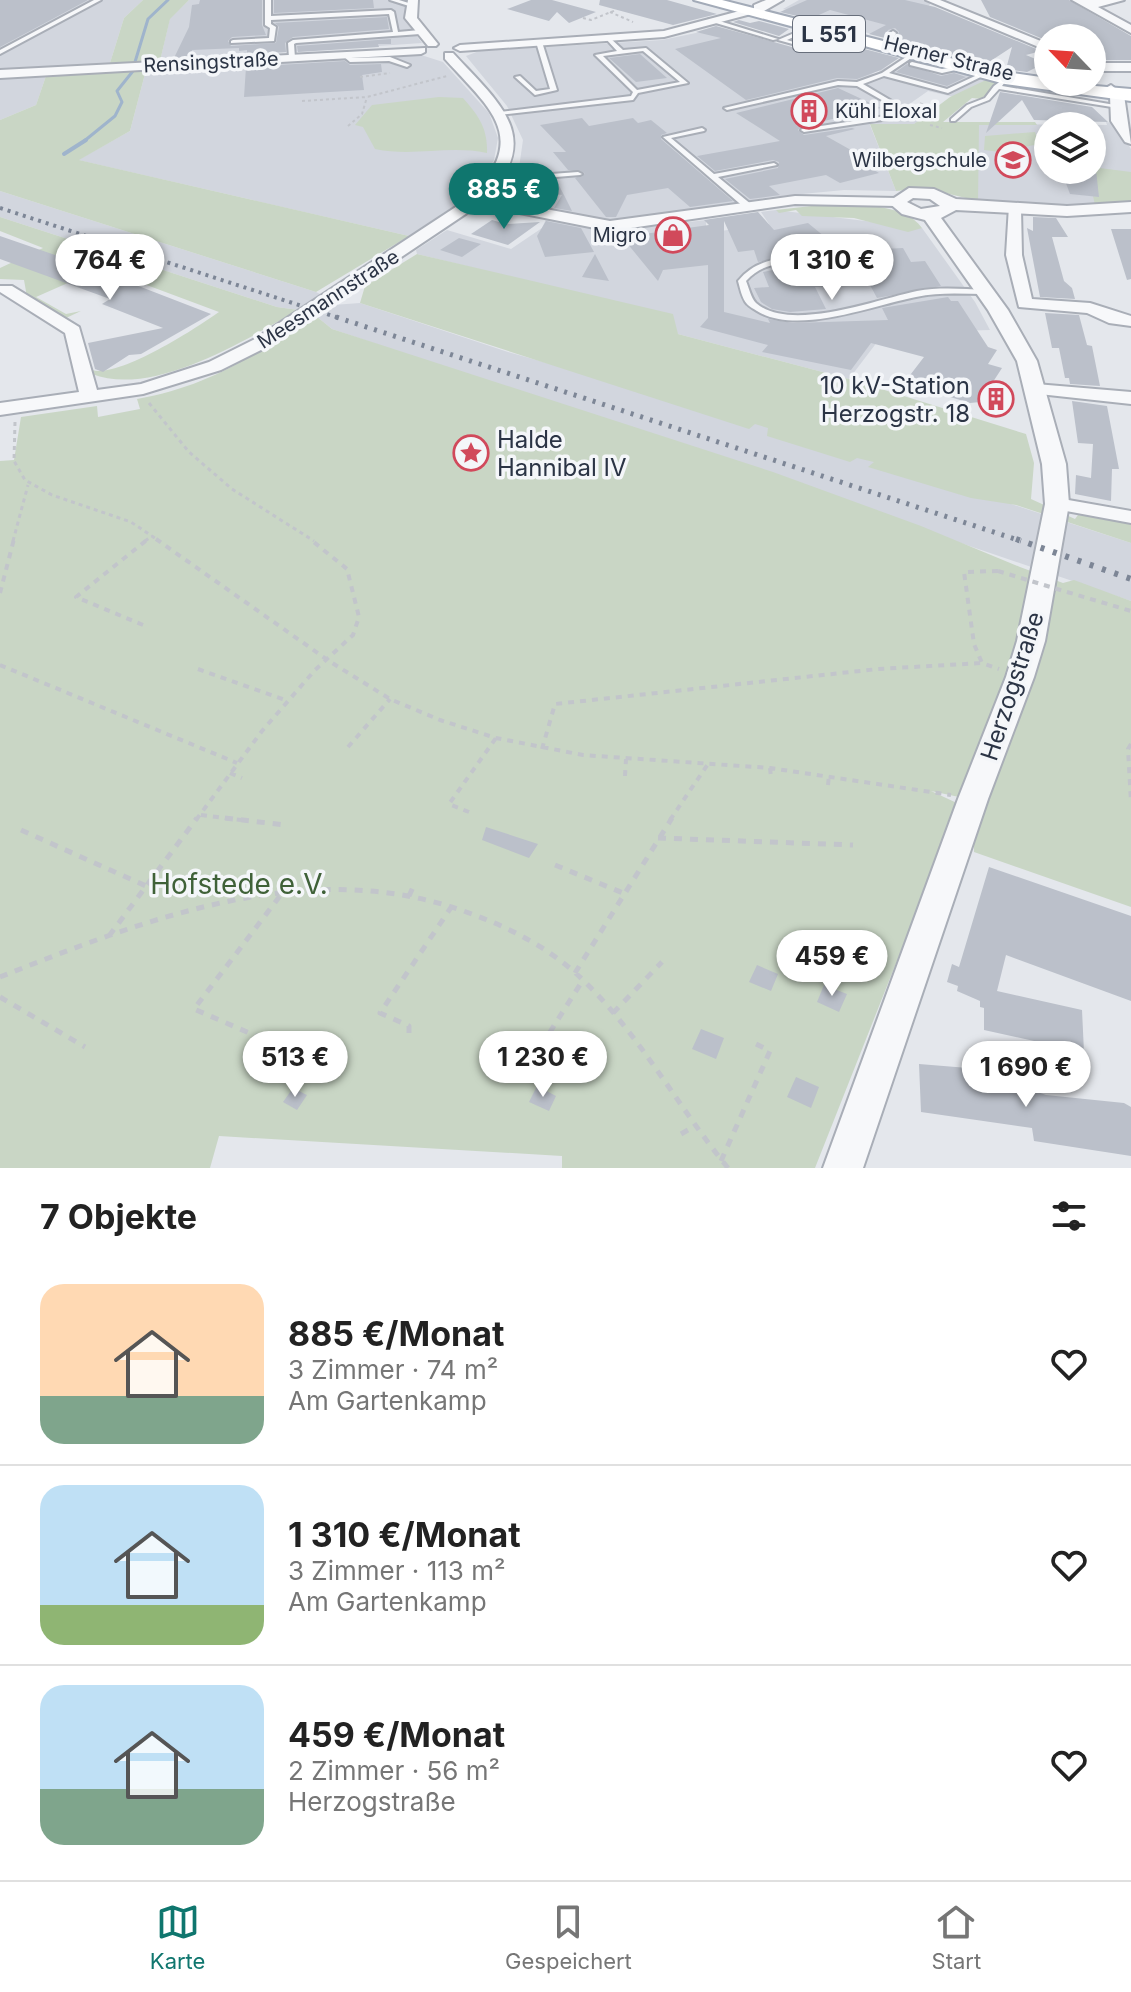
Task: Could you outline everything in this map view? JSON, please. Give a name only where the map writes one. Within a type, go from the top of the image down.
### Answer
[{"type":"main road","name":"Herner Straße","points":[[702,0],[746,6],[891,38],[914,57],[997,77],[1034,79]]},
{"type":"main road","name":"Herner Straße","points":[[746,6],[808,29],[997,77],[1109,86]]},
{"type":"street","points":[[746,6],[777,0]]},
{"type":"street","points":[[931,0],[1034,42]]},
{"type":"street","points":[[1082,3],[1119,0]]},
{"type":"street","points":[[412,3],[411,18],[426,47]]},
{"type":"street","points":[[1082,3],[1131,30]]},
{"type":"street","points":[[952,8],[969,4]]},
{"type":"street","name":"Rensingstraße","points":[[0,74],[345,55],[426,47],[454,52],[539,42],[664,34],[711,23],[746,6]]},
{"type":"street","name":"Meesmannstraße","points":[[8,408],[143,389],[203,371],[240,355],[476,200],[497,180],[509,153],[511,135],[500,114],[454,52]]},
{"type":"street","points":[[1131,67],[1109,86],[1119,121],[1131,139]]},
{"type":"street","points":[[897,202],[902,195],[925,192],[938,195],[950,204],[1014,209],[1131,207]]},
{"type":"street","points":[[476,200],[610,226],[818,198],[897,202],[906,210],[930,215],[945,211],[950,204]]},
{"type":"street","points":[[1014,209],[1014,255],[1025,303],[1090,308],[1115,319],[1131,321]]},
{"type":"street","name":"Herzogstraße","points":[[843,1168],[973,799],[1020,677],[1031,641],[1057,504],[1054,464],[1036,389],[1017,341],[930,215]]},
{"type":"street","points":[[6,289],[73,331],[90,398]]},
{"type":"street","points":[[1036,389],[1131,398]]},
{"type":"street","points":[[1057,504],[1131,517]]},
{"type":"lane","points":[[0,52],[98,0]]},
{"type":"lane","points":[[233,42],[272,40],[273,27],[268,25],[268,0]]},
{"type":"lane","points":[[393,0],[412,3]]},
{"type":"lane","points":[[268,18],[391,12],[396,34]]},
{"type":"lane","points":[[711,23],[775,39]]},
{"type":"lane","points":[[808,29],[781,40],[809,48]]},
{"type":"lane","points":[[292,58],[291,43],[295,41],[420,32]]},
{"type":"lane","points":[[609,39],[622,52]]},
{"type":"lane","points":[[518,77],[535,93],[554,90],[539,42]]},
{"type":"lane","points":[[644,49],[685,83],[636,92],[598,55],[644,49]]},
{"type":"lane","points":[[345,55],[350,60],[390,59],[407,65]]},
{"type":"lane","points":[[914,57],[942,71]]},
{"type":"lane","points":[[914,57],[898,72],[928,81],[942,71],[962,68]]},
{"type":"lane","points":[[727,108],[838,83],[858,84],[914,57]]},
{"type":"lane","points":[[884,74],[948,91],[997,77]]},
{"type":"lane","points":[[953,120],[969,106],[987,99],[997,77]]},
{"type":"lane","points":[[804,130],[900,116],[905,111],[858,84]]},
{"type":"lane","points":[[500,114],[611,102],[633,98],[636,92]]},
{"type":"lane","points":[[702,130],[666,137],[749,207]]},
{"type":"lane","points":[[713,176],[774,165]]},
{"type":"lane","points":[[497,180],[578,174]]},
{"type":"lane","points":[[805,258],[756,265],[742,281],[750,303],[767,313],[831,316],[919,294],[985,292]]},
{"type":"path","points":[[583,18],[591,20],[616,10]]},
{"type":"path","points":[[610,12],[626,17],[622,19]]},
{"type":"path","points":[[360,77],[395,72]]},
{"type":"path","points":[[302,101],[367,97],[447,76]]},
{"type":"path","points":[[348,126],[362,114],[367,97]]},
{"type":"path","points":[[920,103],[935,113],[931,124],[942,128]]},
{"type":"path","points":[[107,938],[237,763],[315,670],[329,661],[353,635],[359,617],[347,569],[327,550],[232,489],[189,452],[153,413],[143,389]]},
{"type":"path","points":[[8,408],[16,471],[28,485],[111,511],[152,536],[329,661],[390,699],[496,738],[542,749],[626,759],[770,768],[973,799]]},
{"type":"path","points":[[0,593],[28,485]]},
{"type":"path","points":[[143,625],[76,597],[152,536]]},
{"type":"path","points":[[5,540],[15,539]]},
{"type":"path","points":[[982,663],[974,644],[964,572],[998,571],[1131,611]]},
{"type":"path","points":[[542,749],[555,704],[878,669],[982,663],[1020,677]]},
{"type":"path","points":[[0,665],[237,763]]},
{"type":"path","points":[[198,669],[288,701]]},
{"type":"path","points":[[348,747],[390,699]]},
{"type":"path","points":[[469,812],[449,804],[496,738]]},
{"type":"path","points":[[1131,744],[1128,749],[1131,802]]},
{"type":"path","points":[[625,776],[626,759]]},
{"type":"path","points":[[575,973],[658,838],[708,764]]},
{"type":"path","points":[[770,768],[771,777]]},
{"type":"path","points":[[230,773],[242,778]]},
{"type":"path","points":[[828,785],[829,776]]},
{"type":"path","points":[[201,815],[285,825]]},
{"type":"path","points":[[21,830],[146,886]]},
{"type":"path","points":[[658,838],[853,845]]},
{"type":"path","points":[[555,865],[623,893]]},
{"type":"path","points":[[409,896],[413,887]]},
{"type":"path","points":[[0,977],[107,938],[206,908],[285,891],[336,888],[409,896],[452,906],[495,923],[583,980],[613,1013],[728,1168]]},
{"type":"path","points":[[277,1045],[194,1009],[285,891]]},
{"type":"path","points":[[409,1033],[409,1026],[380,1013],[452,906]]},
{"type":"path","points":[[613,1013],[662,962]]},
{"type":"path","points":[[524,1073],[583,980]]},
{"type":"path","points":[[0,997],[85,1047]]},
{"type":"path","points":[[721,1161],[770,1051],[756,1044]]},
{"type":"path","points":[[681,1134],[695,1126]]},
{"type":"shaded area","points":[[0,0],[143,0],[124,18],[110,63],[0,69]]},
{"type":"shaded area","points":[[189,0],[407,0],[407,23],[422,43],[160,61],[170,18]]},
{"type":"shaded area","points":[[799,0],[931,2],[907,44],[783,9]]},
{"type":"shaded area","points":[[715,29],[878,75],[880,70],[908,57],[988,79],[954,97],[928,91],[908,105],[931,112],[913,125],[870,125],[896,191],[844,190],[771,197],[617,222],[559,214],[501,198],[519,168],[523,140],[507,106],[466,56],[479,51],[662,40]]},
{"type":"shaded area","points":[[418,54],[443,62],[489,113],[498,138],[494,160],[483,179],[458,203],[409,236],[78,160],[130,131],[146,70]]},
{"type":"shaded area","points":[[46,76],[36,105],[0,120],[0,79]]},
{"type":"shaded area","name":"Wilbergschule","points":[[1106,122],[1114,123],[1131,149],[1131,202],[1058,205],[978,201],[978,124],[1034,124],[1034,184],[1106,184]]},
{"type":"shaded area","points":[[0,191],[322,295],[316,300],[333,305],[360,303],[508,352],[768,425],[1131,543],[1131,601],[332,329],[316,316],[277,307],[0,217]]},
{"type":"shaded area","points":[[776,210],[922,228],[975,302],[990,330],[884,333],[849,379],[678,334],[556,288],[417,254],[416,250],[447,230],[511,249],[542,228],[547,217],[614,231],[706,220],[706,229],[714,232],[769,224],[761,212]]},
{"type":"green space","points":[[143,0],[189,0],[170,19],[160,61],[110,63],[124,18]]},
{"type":"green space","points":[[146,70],[130,131],[79,160],[409,236],[316,292],[0,191],[0,120],[36,105],[46,76]]},
{"type":"green space","points":[[988,79],[996,82],[982,99],[972,98],[943,122],[1034,122],[1034,125],[979,125],[978,201],[925,188],[896,191],[870,124],[914,124],[950,97]]},
{"type":"green space","points":[[439,97],[463,98],[469,105],[484,130],[487,153],[375,149],[363,127],[355,125],[372,105]]},
{"type":"green space","points":[[1034,132],[1034,145],[1000,152],[984,150],[985,136]]},
{"type":"green space","points":[[1106,169],[1131,172],[1131,202],[1095,205],[1093,196],[1099,197],[1096,184],[1106,184]]},
{"type":"green space","points":[[829,204],[866,205],[892,210],[914,220],[922,228],[908,232],[854,218],[802,216],[796,210],[779,213],[776,210]]},
{"type":"green space","points":[[0,217],[277,307],[298,310],[253,336],[171,372],[143,378],[116,379],[92,374],[92,370],[104,371],[138,360],[219,312],[85,262],[76,267],[70,282],[36,297],[66,314],[81,311],[66,318],[27,297],[24,280],[0,279],[0,268],[43,248],[0,231]]},
{"type":"green space","points":[[417,254],[673,314],[678,334],[849,379],[1026,434],[1034,463],[1031,499],[1075,519],[1078,515],[1131,522],[1131,543],[1016,505],[971,498],[868,467],[874,462],[857,458],[850,462],[767,436],[768,428],[755,424],[749,429],[360,303],[365,286]]},
{"type":"green space","name":"Hofstede e.V.","points":[[316,316],[332,329],[773,472],[921,526],[1063,583],[1074,580],[1131,601],[1131,907],[974,852],[973,800],[931,791],[959,804],[815,1168],[562,1168],[562,1156],[219,1136],[210,1168],[0,1168],[0,461],[14,460],[21,417],[97,406],[98,417],[140,409],[137,399],[210,377],[252,356]]},
{"type":"building","points":[[0,0],[88,0],[0,47]]},
{"type":"building","points":[[200,0],[262,0],[262,25],[266,35],[232,37],[228,41],[231,46],[276,43],[279,27],[275,23],[387,17],[389,29],[293,37],[285,43],[286,52],[247,54],[247,50],[239,51],[239,48],[192,50],[191,57],[174,58],[189,27],[192,5],[199,4]]},
{"type":"building","points":[[274,0],[373,0],[374,8],[274,13]]},
{"type":"building","points":[[531,0],[552,0],[596,12],[569,23],[557,12],[549,21],[507,9]]},
{"type":"building","points":[[600,0],[667,0],[717,14],[673,25],[599,5]]},
{"type":"building","points":[[807,0],[905,0],[935,7],[1034,48],[1034,53],[1026,55],[1034,58],[1034,68],[1027,72],[1006,69],[1012,47],[986,64],[895,41],[899,32],[895,28],[888,30],[885,38],[869,34],[886,25],[830,10],[810,19],[780,12]]},
{"type":"building","points":[[981,0],[1069,0],[1131,36],[1131,60],[1106,60],[1106,24],[1034,24],[1034,35],[990,17]]},
{"type":"building","points":[[759,21],[789,29],[779,36],[733,22],[750,23]]},
{"type":"building","points":[[716,26],[810,52],[813,45],[796,39],[802,36],[844,48],[849,45],[899,58],[881,70],[857,79],[837,78],[746,100],[675,49],[721,38],[696,32]]},
{"type":"building","points":[[391,39],[391,44],[378,44],[379,47],[298,52],[297,46]]},
{"type":"building","points":[[640,54],[667,78],[636,82],[609,58]]},
{"type":"building","points":[[345,61],[350,65],[381,64],[382,72],[362,75],[364,90],[244,97],[246,67]]},
{"type":"building","points":[[907,64],[941,76],[954,73],[966,77],[947,86],[896,72]]},
{"type":"building","points":[[838,88],[881,108],[802,126],[798,130],[804,135],[855,129],[826,136],[858,154],[850,156],[879,173],[840,183],[826,175],[769,186],[780,195],[750,199],[725,179],[778,168],[779,162],[773,160],[715,171],[697,156],[780,141],[736,113]]},
{"type":"building","points":[[1000,92],[1092,107],[1097,112],[1034,112],[1034,120],[1022,100],[986,133]]},
{"type":"building","points":[[582,118],[589,126],[633,118],[638,123],[651,120],[667,133],[661,135],[661,139],[733,201],[690,207],[668,188],[627,195],[616,217],[606,217],[575,178],[585,173],[568,170],[553,152],[566,152],[540,125]]},
{"type":"building","points":[[556,180],[572,211],[554,208],[562,195],[528,191],[535,182]]},
{"type":"building","points":[[1066,184],[1098,184],[1099,197],[1070,194]]},
{"type":"building","points":[[758,212],[774,230],[808,223],[842,251],[903,248],[911,262],[925,261],[941,286],[877,298],[870,285],[815,287],[826,309],[790,312],[772,309],[761,302],[754,288],[769,287],[763,272],[808,263],[812,257],[795,254],[758,262],[754,250],[738,252],[724,221],[724,312],[770,323],[768,319],[793,323],[888,320],[882,308],[948,297],[951,301],[958,301],[988,347],[997,350],[988,364],[1002,368],[980,402],[970,403],[904,383],[924,357],[871,343],[851,370],[762,352],[768,345],[700,327],[708,318],[708,265],[663,270],[658,281],[622,237],[709,225],[704,220]]},
{"type":"building","points":[[1033,217],[1056,218],[1068,237],[1052,237],[1064,281],[1072,288],[1075,299],[1040,297],[1027,228],[1033,231]]},
{"type":"building","points":[[492,220],[506,224],[540,222],[508,245],[471,234]]},
{"type":"building","points":[[546,221],[581,228],[594,252],[545,257],[537,236]]},
{"type":"building","points":[[1111,229],[1131,229],[1131,279],[1127,280]]},
{"type":"building","points":[[0,236],[211,314],[141,354],[129,355],[103,372],[95,369],[88,343],[163,328],[102,304],[110,299],[0,259]]},
{"type":"building","points":[[459,238],[481,244],[462,257],[440,250]]},
{"type":"building","points":[[595,254],[609,281],[582,277]]},
{"type":"building","points":[[1045,313],[1079,315],[1087,345],[1092,346],[1100,386],[1070,384],[1069,378],[1065,378],[1059,348],[1052,348]]},
{"type":"building","points":[[1072,401],[1107,406],[1119,469],[1112,469],[1111,501],[1075,494],[1076,475],[1091,478],[1093,444],[1078,443]]},
{"type":"building","points":[[486,827],[538,844],[529,858],[482,840]]},
{"type":"building","points":[[989,867],[1131,916],[1131,1001],[1006,955],[997,991],[1082,1010],[1084,1052],[984,1030],[984,1008],[980,1007],[980,1001],[957,991],[958,986],[947,982],[952,964],[959,967]]},
{"type":"building","points":[[757,965],[778,974],[771,991],[749,982]]},
{"type":"building","points":[[824,985],[847,994],[839,1012],[817,1002]]},
{"type":"building","points":[[701,1029],[724,1038],[716,1059],[692,1049]]},
{"type":"building","points":[[919,1064],[968,1068],[968,1071],[1027,1080],[1029,1089],[1046,1095],[1124,1103],[1131,1107],[1131,1156],[1034,1141],[1032,1128],[921,1112]]},
{"type":"building","points":[[796,1077],[819,1087],[811,1108],[787,1097]]},
{"type":"building","points":[[537,1086],[556,1096],[549,1111],[529,1102]]},
{"type":"building","points":[[293,1088],[307,1095],[297,1110],[283,1102]]},
{"type":"waterway","points":[[135,62],[148,19],[168,0]]},
{"type":"waterway","points":[[84,142],[115,116],[122,102],[117,91],[133,71]]},
{"type":"waterway","points":[[64,154],[84,142]]},
{"type":"railway","points":[[0,208],[342,319]]},
{"type":"railway","points":[[336,317],[1021,541]]},
{"type":"railway","points":[[1016,539],[1131,579]]},
{"type":"place","name":"Kühl Eloxal","points":[[809,111]]},
{"type":"place","name":"Wilbergschule","points":[[1013,160]]},
{"type":"place","name":"Migro","points":[[673,235]]},
{"type":"place","name":"10 kV-Station Herzogstr. 18","points":[[996,399]]},
{"type":"place","name":"Halde Hannibal IV","points":[[471,453]]}]
